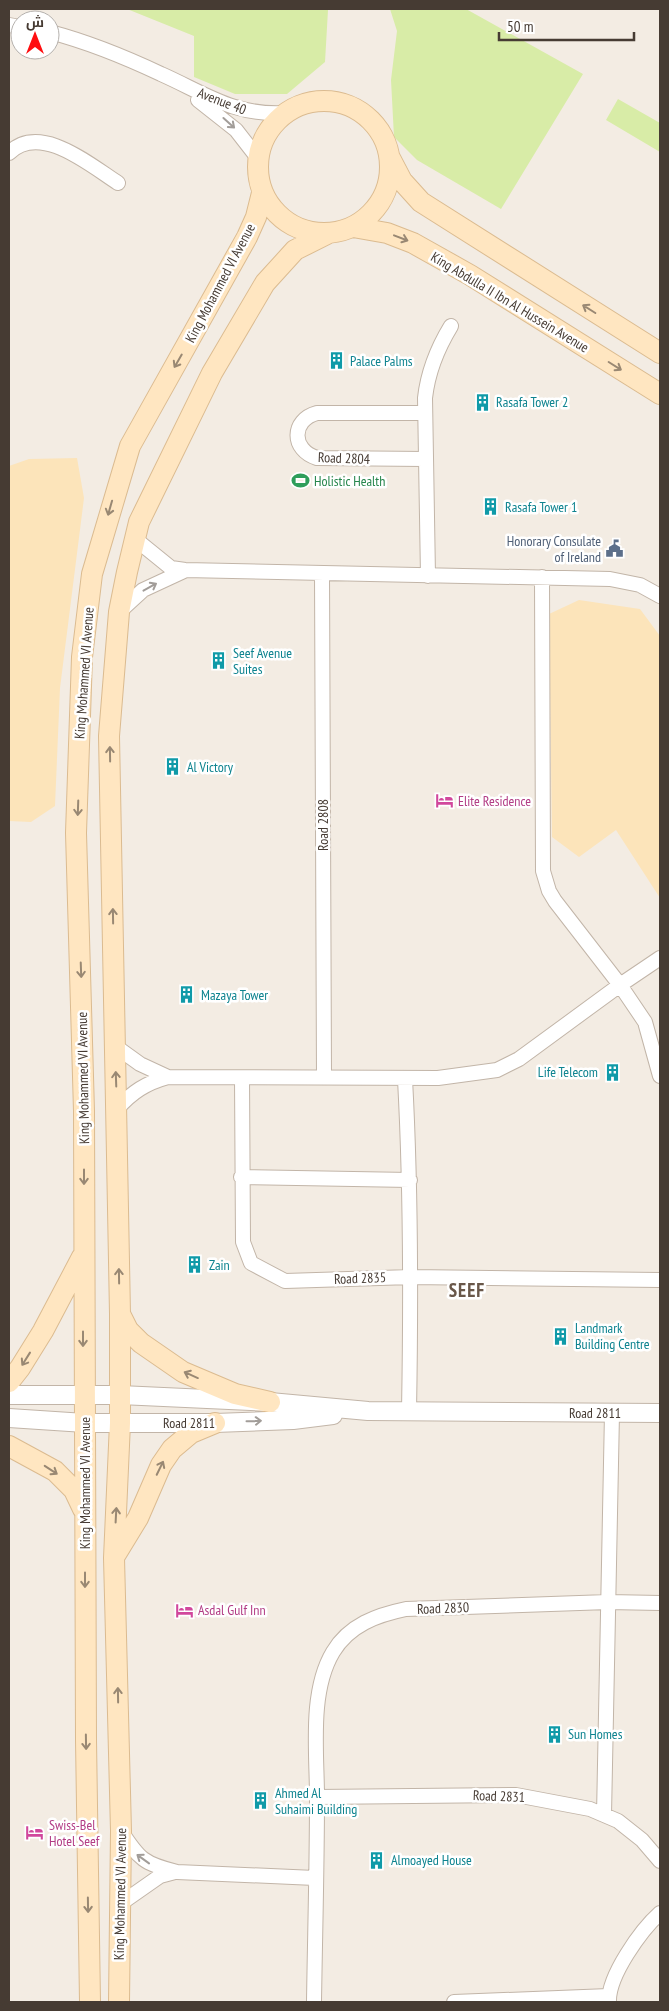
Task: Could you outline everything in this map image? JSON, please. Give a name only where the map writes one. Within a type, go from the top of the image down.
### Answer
[{"type":"main road","points":[[390,158],[387,191],[378,205],[367,217],[353,227],[329,233],[308,232],[289,224],[274,211],[262,193],[257,175],[257,157],[264,136],[276,119],[309,101],[348,104],[369,117],[379,128],[386,142],[390,158],[402,181],[421,202],[660,353]]},
{"type":"main road","name":"King Mohammed VI Avenue","points":[[90,2002],[86,1740],[85,1423],[83,1395],[84,1101],[76,832],[82,657],[92,574],[130,446],[247,237],[256,217],[262,193]]},
{"type":"main road","name":"King Abdulla II Ibn Al Hussein Avenue","points":[[353,227],[387,233],[413,243],[470,275],[660,394]]},
{"type":"main road","name":"King Mohammed VI Avenue","points":[[119,2002],[121,1831],[114,1558],[120,1423],[120,1314],[109,736],[119,612],[134,538],[143,513],[207,382],[264,283],[295,250],[329,233]]},
{"type":"main road","points":[[9,1382],[17,1373],[43,1331],[83,1255]]},
{"type":"main road","points":[[120,1314],[128,1330],[141,1343],[183,1372],[235,1394],[270,1402]]},
{"type":"main road","points":[[114,1558],[138,1518],[161,1464],[172,1449],[191,1432],[215,1423]]},
{"type":"main road","points":[[9,1446],[55,1471],[74,1490],[85,1513]]},
{"type":"street","name":"Avenue 40","points":[[60,35],[83,41],[161,74],[229,107],[257,113],[286,113]]},
{"type":"street","name":"Avenue 40","points":[[161,74],[224,118],[257,157]]},
{"type":"street","points":[[9,153],[15,147],[24,143],[35,142],[59,147],[118,183]]},
{"type":"street","points":[[428,576],[424,413],[427,382],[431,367],[450,326]]},
{"type":"street","name":"Road 2804","points":[[424,413],[317,412],[310,415],[300,425],[297,439],[304,452],[317,458],[425,459]]},
{"type":"street","points":[[134,538],[171,568],[185,570],[617,580],[640,585],[660,596]]},
{"type":"street","points":[[119,612],[143,590],[185,570]]},
{"type":"street","name":"Road 2808","points":[[322,573],[324,1077]]},
{"type":"street","points":[[542,577],[543,871],[549,891],[555,900],[620,985],[645,1022],[660,1076]]},
{"type":"street","points":[[117,1109],[127,1097],[139,1088],[153,1081],[168,1078],[324,1077],[406,1079],[438,1078],[497,1070],[519,1059],[660,958]]},
{"type":"street","points":[[115,1046],[140,1064],[168,1078]]},
{"type":"street","name":"Road 2835","points":[[242,1078],[241,1177],[243,1242],[251,1263],[284,1281],[411,1277],[660,1280]]},
{"type":"street","points":[[406,1079],[411,1277],[409,1411]]},
{"type":"street","points":[[241,1177],[410,1180]]},
{"type":"street","name":"Road 2811","points":[[9,1395],[120,1395],[270,1402],[368,1411],[660,1413]]},
{"type":"street","name":"Road 2811","points":[[9,1418],[85,1423],[215,1423],[293,1420],[368,1411]]},
{"type":"street","points":[[604,1815],[612,1413]]},
{"type":"street","name":"Road 2830","points":[[314,2002],[318,1701],[324,1670],[333,1651],[347,1635],[364,1622],[384,1613],[406,1610],[608,1602],[660,1603]]},
{"type":"street","name":"Road 2831","points":[[317,1797],[516,1795],[590,1808],[618,1821],[642,1840],[660,1861]]},
{"type":"street","points":[[121,1831],[134,1852],[155,1867],[176,1872],[315,1878]]},
{"type":"street","points":[[120,1904],[160,1876],[176,1872]]},
{"type":"street","points":[[454,2002],[609,1999],[621,1966],[633,1945],[647,1925],[660,1913]]},
{"type":"green space","points":[[127,9],[328,10],[325,62],[287,94],[235,94],[194,77],[194,36]]},
{"type":"green space","points":[[390,9],[466,9],[583,74],[501,209],[417,160],[394,137],[391,80],[397,31]]},
{"type":"green space","points":[[618,99],[660,123],[660,152],[606,120]]},
{"type":"sand","points":[[77,458],[84,498],[60,688],[55,806],[31,822],[9,821],[9,466],[29,459]]},
{"type":"sand","points":[[579,600],[640,609],[660,636],[660,898],[616,830],[579,857],[552,837],[549,614]]},
{"type":"place","name":"Palace Palms","points":[[336,361]]},
{"type":"place","name":"Rasafa Tower 2","points":[[482,402]]},
{"type":"place","name":"Holistic Health","points":[[300,481]]},
{"type":"place","name":"Rasafa Tower 1","points":[[491,507]]},
{"type":"place","name":"Honorary Consulate of Ireland","points":[[615,549]]},
{"type":"place","name":"Seef Avenue Suites","points":[[219,661]]},
{"type":"place","name":"Al Victory","points":[[173,767]]},
{"type":"place","name":"Elite Residence","points":[[444,801]]},
{"type":"place","name":"Mazaya Tower","points":[[187,995]]},
{"type":"place","name":"Life Telecom","points":[[612,1072]]},
{"type":"place","name":"Zain","points":[[195,1265]]},
{"type":"place","name":"Landmark Building Centre","points":[[561,1336]]},
{"type":"place","name":"Asdal Gulf Inn","points":[[184,1610]]},
{"type":"place","name":"Sun Homes","points":[[554,1734]]},
{"type":"place","name":"Ahmed Al Suhaimi Building","points":[[261,1801]]},
{"type":"place","name":"Swiss-Bel Hotel Seef","points":[[35,1833]]},
{"type":"place","name":"Almoayed House","points":[[377,1860]]},
{"type":"district","name":"SEEF","points":[[467,1290]]}]
